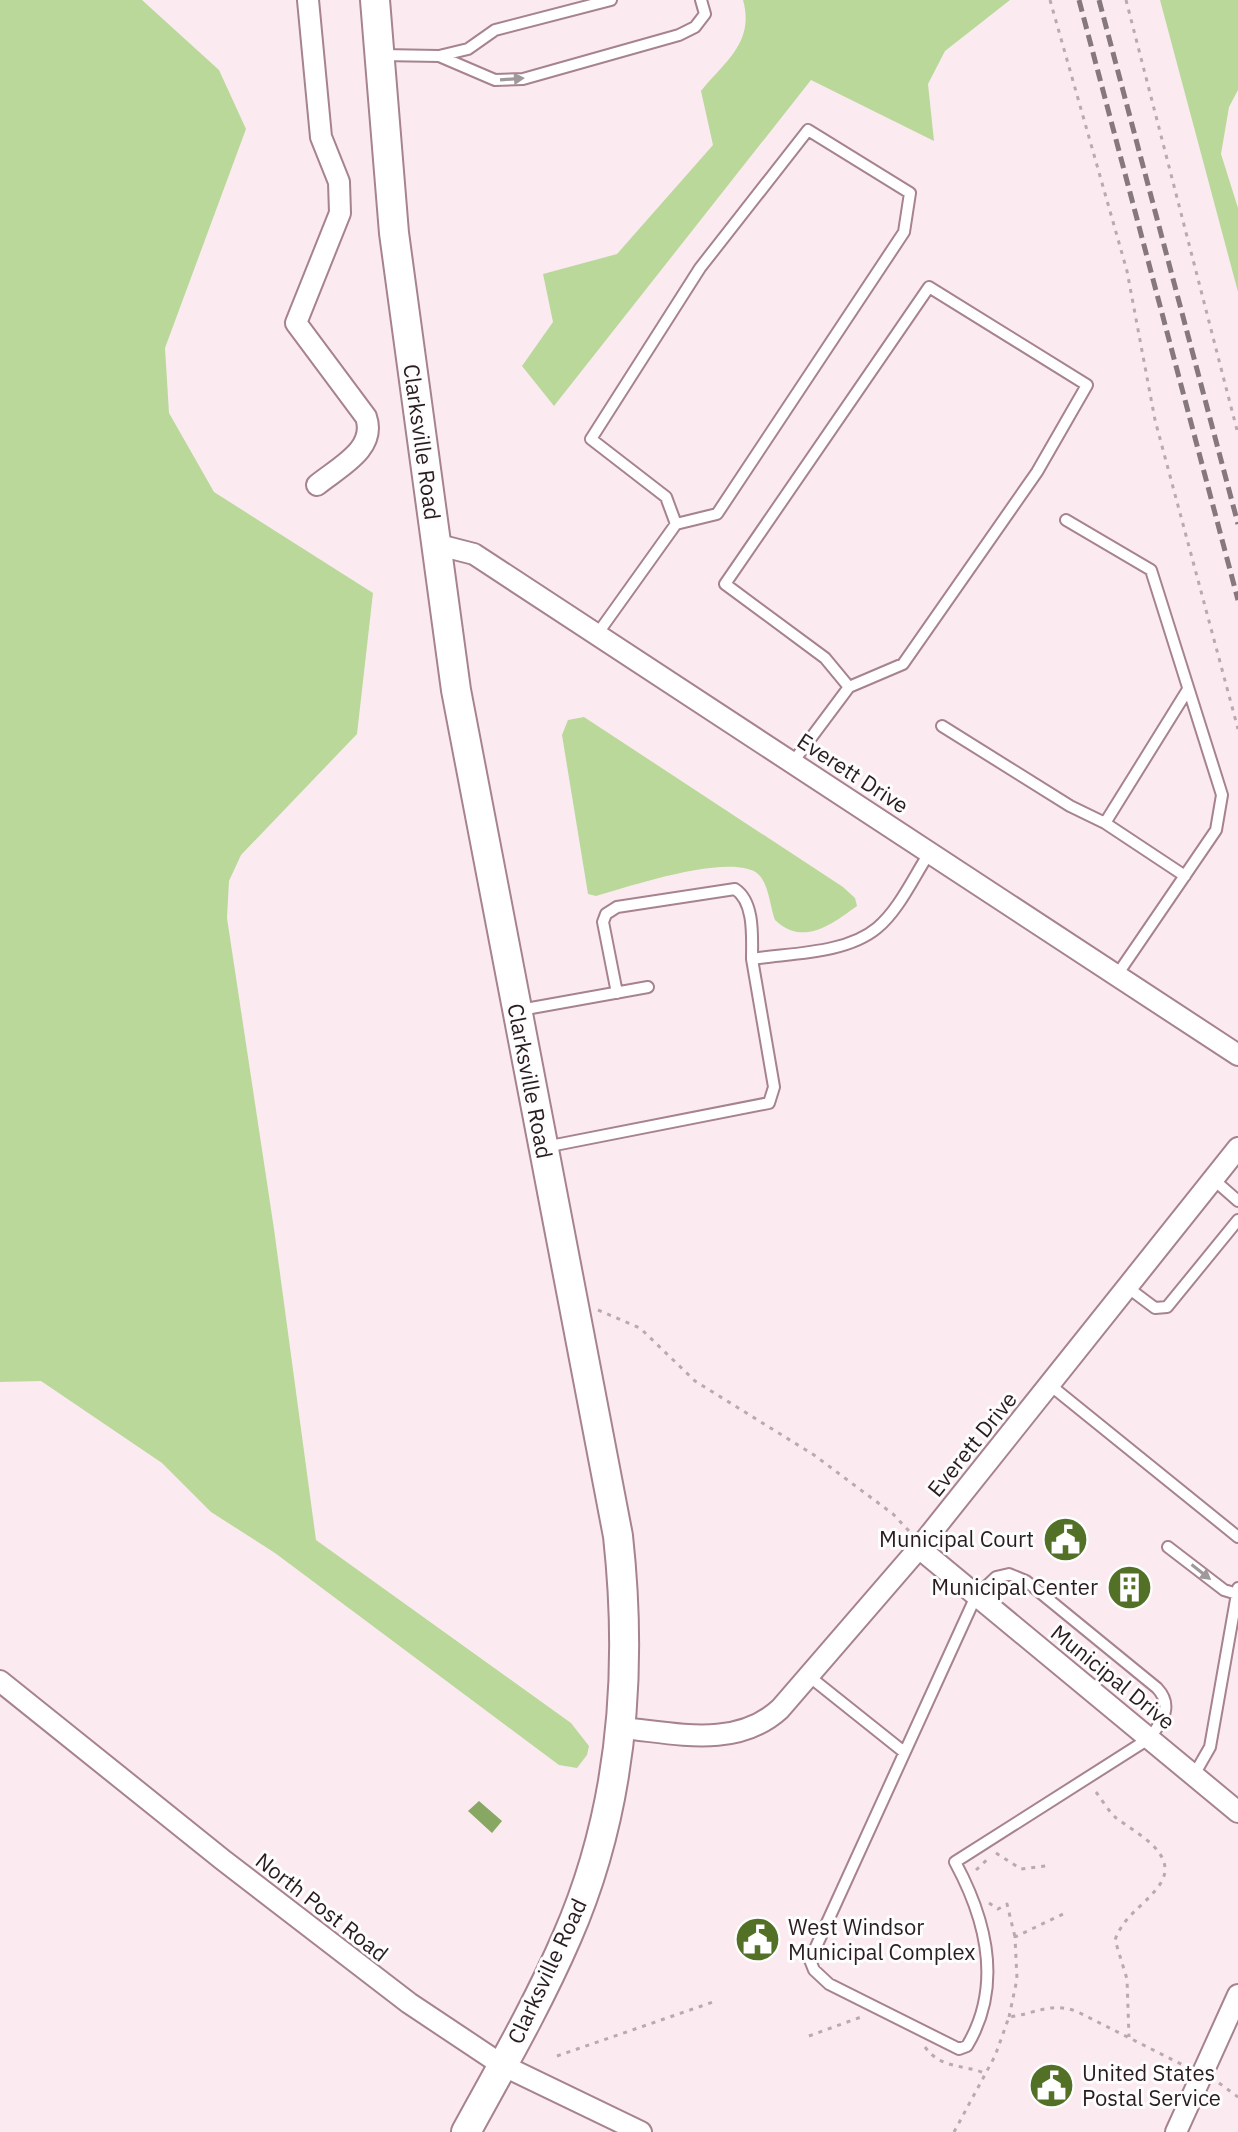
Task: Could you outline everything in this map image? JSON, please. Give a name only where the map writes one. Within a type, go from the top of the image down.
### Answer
[{"type":"street","points":[[308,0],[321,137],[341,198],[340,213],[296,323],[366,417],[370,427],[364,447],[317,485]]},
{"type":"street","name":"Clarksville Road","points":[[375,0],[394,233],[456,690],[618,1536],[627,1648],[622,1728],[609,1804],[587,1883],[546,1983],[466,2132]]},
{"type":"street","name":"Everett Drive","points":[[435,544],[474,554],[1238,1055]]},
{"type":"street","name":"Everett Drive","points":[[622,1728],[713,1736],[741,1732],[770,1718],[810,1677],[920,1547],[1238,1148]]},
{"type":"street","name":"Municipal Drive","points":[[920,1547],[1238,1812]]},
{"type":"street","name":"North Post Road","points":[[0,1681],[223,1860],[397,1994],[502,2065],[641,2132]]},
{"type":"street","points":[[1176,2132],[1238,1995]]},
{"type":"lane","points":[[379,55],[439,56],[468,49],[495,30],[611,0]]},
{"type":"lane","points":[[439,56],[495,80],[523,79],[679,35],[695,27],[705,14],[701,0]]},
{"type":"lane","points":[[598,633],[676,524],[717,514],[904,232],[910,193],[808,130],[700,268],[591,439],[666,497],[676,524]]},
{"type":"lane","points":[[793,762],[849,687],[903,664],[1037,472],[1087,385],[929,287],[725,584],[825,658],[849,687]]},
{"type":"lane","points":[[1066,520],[1151,570],[1222,795],[1216,830],[1117,975]]},
{"type":"lane","points":[[1105,823],[1187,691]]},
{"type":"lane","points":[[942,726],[1057,798],[1105,823],[1185,876]]},
{"type":"lane","points":[[752,959],[825,948],[873,931],[891,911],[930,852]]},
{"type":"lane","points":[[543,1147],[769,1103],[774,1087],[752,959],[746,902],[735,889],[617,907],[606,914],[603,922],[617,993]]},
{"type":"lane","points":[[517,1011],[648,987]]},
{"type":"lane","points":[[1213,1179],[1238,1201]]},
{"type":"lane","points":[[1127,1287],[1155,1308],[1167,1307],[1238,1220]]},
{"type":"lane","points":[[1050,1385],[1238,1537]]},
{"type":"lane","points":[[1168,1547],[1224,1590],[1237,1594]]},
{"type":"lane","points":[[1000,1575],[1015,1575],[1026,1581],[1160,1691],[1166,1711],[1150,1738],[955,1862],[978,1910],[988,1961],[983,2012],[971,2039],[961,2049],[836,1988],[814,1970],[812,1953],[976,1596],[1000,1575]]},
{"type":"lane","points":[[1194,1775],[1210,1747],[1238,1588]]},
{"type":"lane","points":[[810,1677],[904,1752]]},
{"type":"path","points":[[1050,0],[1127,271],[1155,420],[1238,729]]},
{"type":"path","points":[[1126,0],[1238,434]]},
{"type":"path","points":[[575,1309],[606,1312],[640,1328],[695,1381],[814,1455],[893,1514],[920,1547]]},
{"type":"path","points":[[1096,1792],[1112,1814],[1153,1844],[1165,1865],[1161,1884],[1130,1912],[1115,1940],[1127,1979],[1129,2037]]},
{"type":"path","points":[[980,1881],[975,1869],[998,1851],[1021,1869],[1046,1866]]},
{"type":"path","points":[[954,2132],[995,2056],[1009,2017],[1017,1979],[1015,1937],[1007,1904],[998,1909],[990,1906],[985,1893]]},
{"type":"path","points":[[1015,1937],[1063,1914]]},
{"type":"path","points":[[557,2056],[716,2001]]},
{"type":"path","points":[[1009,2017],[1040,2007],[1060,2007],[1129,2037],[1202,2074],[1238,2097]]},
{"type":"path","points":[[809,2036],[864,2016]]},
{"type":"path","points":[[924,2045],[932,2056],[953,2067],[967,2066],[985,2073]]},
{"type":"shaded area","points":[[0,0],[142,0],[219,70],[246,129],[165,348],[169,413],[214,492],[373,593],[357,734],[241,855],[229,881],[227,918],[274,1229],[316,1540],[571,1723],[589,1746],[587,1755],[577,1768],[559,1765],[275,1553],[211,1512],[162,1463],[41,1381],[0,1382]]},
{"type":"shaded area","points":[[743,0],[1010,0],[945,51],[928,84],[934,141],[811,80],[554,406],[522,366],[553,322],[543,274],[617,254],[713,145],[701,91],[728,61],[741,40],[746,15]]},
{"type":"shaded area","points":[[1160,0],[1238,0],[1238,90],[1229,107],[1221,154],[1238,208],[1238,292]]},
{"type":"shaded area","points":[[584,717],[843,887],[855,898],[857,906],[817,930],[796,932],[775,920],[767,890],[758,874],[745,868],[726,867],[679,873],[596,896],[588,894],[562,735],[568,720]]},
{"type":"shaded area","points":[[479,1801],[502,1821],[492,1833],[468,1811]]},
{"type":"railway","points":[[1079,0],[1238,600]]},
{"type":"railway","points":[[1099,0],[1238,524]]},
{"type":"place","name":"Municipal Court","points":[[1065,1539]]},
{"type":"place","name":"Municipal Center","points":[[1129,1587]]},
{"type":"place","name":"West Windsor Municipal Complex","points":[[757,1940]]},
{"type":"place","name":"United States Postal Service","points":[[1051,2086]]}]
